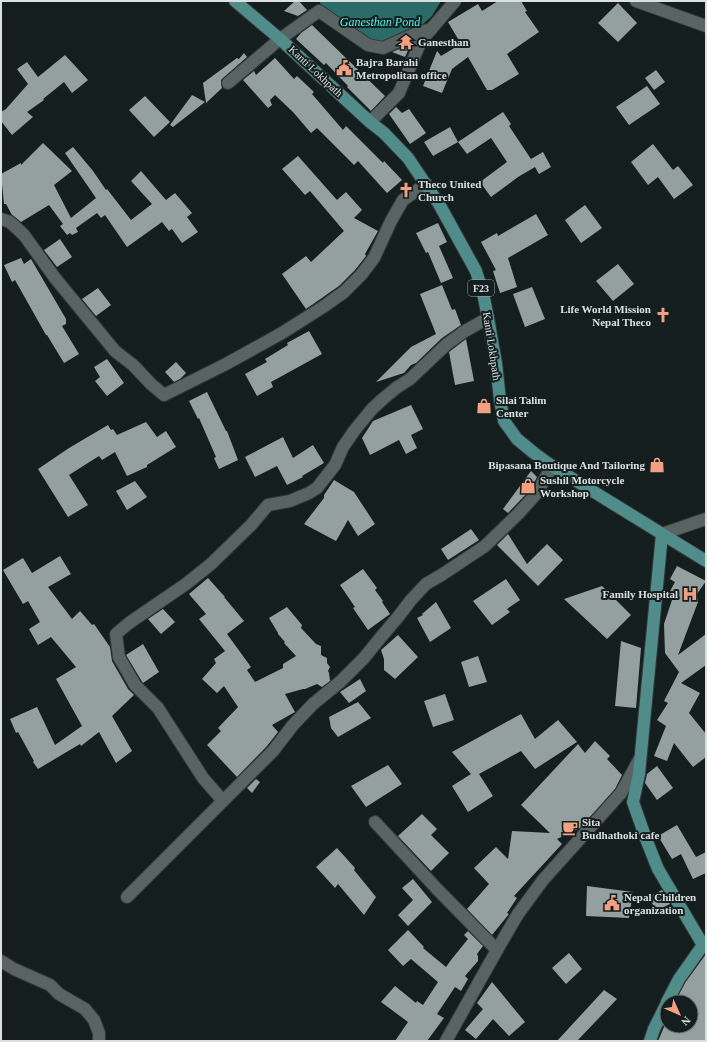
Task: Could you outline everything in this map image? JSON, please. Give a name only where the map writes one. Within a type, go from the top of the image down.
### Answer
[{"type":"main road","name":"Kanti Lokhpath","points":[[236,1],[384,133],[408,158],[439,204],[476,271],[483,293],[488,318],[504,421],[517,439],[552,466],[706,560]]},
{"type":"main road","points":[[662,534],[639,774],[632,802],[658,868],[704,946],[679,979],[671,994]]},
{"type":"main road","points":[[650,1041],[659,1019]]},
{"type":"street","points":[[370,122],[399,93],[421,41],[455,1]]},
{"type":"street","points":[[636,1],[706,26]]},
{"type":"street","points":[[228,83],[280,39],[319,11],[368,45],[383,48],[416,33],[431,29]]},
{"type":"street","points":[[1,219],[10,222],[24,235],[55,278],[115,351],[133,365],[164,395],[226,364],[282,333],[344,292],[361,275],[374,258],[391,221],[403,200],[426,184]]},
{"type":"street","points":[[223,801],[203,778],[158,708],[135,685],[120,657],[116,634],[129,623],[186,584],[211,564],[252,525],[268,505],[290,501],[317,488],[335,465],[343,447],[354,431],[372,409],[396,388],[410,379],[447,344],[465,331],[488,318]]},
{"type":"street","points":[[127,897],[273,751],[293,725],[313,704],[340,682],[364,658],[411,600],[426,584],[485,546],[518,514],[537,493],[552,466]]},
{"type":"street","points":[[662,534],[706,519]]},
{"type":"street","points":[[446,1041],[518,914],[543,880],[621,794],[640,758]]},
{"type":"street","points":[[375,822],[437,889],[498,950]]},
{"type":"street","points":[[1,961],[14,969],[50,985],[59,994],[85,1009],[94,1020],[99,1033],[99,1041]]},
{"type":"water","name":"Ganesthan Pond","points":[[320,1],[441,1],[432,16],[414,32],[382,45],[371,42],[321,9]]},
{"type":"building","points":[[295,1],[299,1],[307,10],[298,16],[284,11]]},
{"type":"building","points":[[498,1],[521,1],[527,11],[525,12],[539,32],[507,54],[519,74],[492,90],[487,90],[468,57],[452,69],[442,93],[423,86],[437,51],[441,56],[461,44],[448,22],[478,4],[482,11]]},
{"type":"building","points":[[618,3],[637,23],[618,42],[598,23]]},
{"type":"building","points":[[312,25],[385,96],[371,111],[326,63],[324,65],[296,39],[301,33]]},
{"type":"building","points":[[411,44],[405,57],[392,52]]},
{"type":"building","points":[[244,53],[247,57],[221,80],[222,88],[206,103],[203,83],[237,58],[239,59]]},
{"type":"building","points":[[65,55],[88,80],[72,93],[64,82],[43,99],[44,100],[27,112],[33,117],[12,135],[1,121],[1,112],[6,109],[28,84],[17,69],[27,62],[38,77]]},
{"type":"building","points":[[275,58],[294,79],[297,76],[314,92],[312,94],[343,130],[346,126],[402,180],[387,193],[358,161],[354,165],[317,128],[311,133],[293,112],[275,95],[270,100],[272,105],[268,108],[243,80],[254,71],[256,75]]},
{"type":"building","points":[[656,70],[665,82],[654,90],[645,78]]},
{"type":"building","points":[[647,86],[660,104],[629,125],[616,107]]},
{"type":"building","points":[[192,95],[205,102],[173,127],[170,125]]},
{"type":"building","points":[[145,96],[170,122],[154,137],[129,110]]},
{"type":"building","points":[[396,107],[402,113],[409,109],[426,133],[410,144],[389,114]]},
{"type":"building","points":[[503,112],[511,124],[509,126],[531,159],[543,152],[551,167],[539,174],[535,167],[518,177],[491,197],[480,182],[507,162],[491,138],[467,154],[458,142]]},
{"type":"building","points":[[450,127],[458,142],[433,156],[424,142]]},
{"type":"building","points":[[43,143],[72,171],[54,185],[71,218],[96,198],[65,153],[73,147],[131,220],[152,204],[131,181],[141,171],[166,200],[175,193],[192,213],[187,217],[198,232],[182,243],[172,229],[169,231],[162,222],[127,247],[105,215],[101,218],[97,213],[76,228],[78,232],[72,235],[70,233],[67,235],[60,226],[63,224],[49,205],[21,222],[12,215],[6,204],[4,204],[1,174],[21,163],[21,165]]},
{"type":"building","points":[[653,144],[673,170],[678,166],[693,185],[674,199],[658,177],[648,185],[631,162]]},
{"type":"building","points":[[298,156],[337,200],[346,192],[362,210],[354,218],[378,231],[365,254],[366,256],[355,270],[339,286],[306,309],[282,274],[306,256],[311,262],[344,231],[310,191],[305,195],[282,169]]},
{"type":"building","points":[[585,205],[602,228],[581,243],[565,220]]},
{"type":"building","points":[[536,214],[548,235],[508,258],[517,287],[500,293],[493,271],[496,270],[481,242],[497,233],[498,236]]},
{"type":"building","points":[[438,223],[447,242],[439,246],[453,278],[441,283],[428,252],[426,253],[416,233]]},
{"type":"building","points":[[60,239],[72,257],[57,267],[44,250]]},
{"type":"building","points":[[21,258],[24,264],[31,259],[66,319],[66,324],[62,326],[79,354],[64,363],[46,335],[15,280],[12,282],[4,265]]},
{"type":"building","points":[[618,264],[634,284],[613,301],[596,281]]},
{"type":"building","points":[[442,285],[452,310],[455,309],[461,325],[442,338],[404,373],[376,382],[411,347],[436,334],[420,294]]},
{"type":"building","points":[[532,287],[545,319],[525,327],[513,294]]},
{"type":"building","points":[[98,288],[111,305],[96,316],[82,299]]},
{"type":"building","points":[[309,331],[322,354],[271,382],[273,387],[257,396],[245,374],[267,362],[265,359],[288,345],[287,343]]},
{"type":"building","points":[[466,339],[474,381],[455,385],[449,352]]},
{"type":"building","points":[[107,359],[124,383],[107,396],[95,381],[100,377],[94,367]]},
{"type":"building","points":[[176,362],[186,373],[174,382],[165,372]]},
{"type":"building","points":[[207,392],[227,431],[238,460],[219,469],[214,458],[216,457],[199,418],[198,419],[189,401]]},
{"type":"building","points":[[411,405],[423,429],[411,435],[417,448],[406,454],[399,440],[370,455],[362,438],[373,421]]},
{"type":"building","points":[[146,422],[157,437],[166,431],[176,447],[147,465],[147,467],[127,476],[115,452],[102,460],[99,456],[69,475],[88,505],[68,517],[38,469],[69,448],[108,425],[117,435]]},
{"type":"building","points":[[283,437],[293,458],[313,445],[324,463],[302,476],[303,477],[287,485],[277,466],[255,477],[245,457]]},
{"type":"building","points":[[531,471],[537,477],[531,489],[508,513],[503,509]]},
{"type":"building","points":[[334,480],[354,492],[375,524],[358,536],[348,520],[336,541],[304,524],[324,498],[324,495]]},
{"type":"building","points":[[135,481],[147,497],[127,510],[116,491]]},
{"type":"building","points":[[471,529],[479,540],[448,560],[441,549]]},
{"type":"building","points":[[508,534],[527,564],[547,544],[563,560],[538,586],[497,545]]},
{"type":"building","points":[[60,556],[71,574],[48,587],[72,619],[80,611],[92,625],[94,624],[110,647],[112,661],[128,689],[134,695],[112,716],[132,751],[116,763],[99,732],[81,746],[80,744],[38,769],[18,732],[16,733],[10,719],[37,707],[55,745],[82,726],[56,679],[76,667],[51,637],[38,645],[29,629],[40,622],[28,601],[23,604],[3,570],[23,558],[32,573]]},
{"type":"building","points":[[677,566],[706,581],[697,594],[698,602],[678,655],[706,634],[706,665],[681,683],[700,693],[689,713],[706,734],[706,757],[693,767],[674,743],[667,761],[654,756],[666,726],[657,720],[668,703],[664,701],[679,672],[665,653],[664,624],[673,597],[668,595],[675,582],[670,579]]},
{"type":"building","points":[[363,569],[377,588],[375,590],[390,614],[368,630],[340,585]]},
{"type":"building","points":[[208,578],[244,621],[227,634],[251,667],[247,670],[255,682],[283,668],[283,664],[296,656],[284,643],[285,642],[278,634],[269,618],[287,607],[302,625],[301,628],[316,644],[321,646],[321,655],[327,658],[327,663],[330,667],[328,671],[330,681],[322,687],[317,684],[285,694],[295,712],[272,725],[278,732],[267,746],[237,777],[207,745],[221,731],[218,728],[238,707],[224,686],[217,693],[202,679],[216,663],[214,659],[225,651],[199,619],[206,614],[189,594]]},
{"type":"building","points":[[506,579],[520,600],[507,609],[510,612],[492,625],[473,601]]},
{"type":"building","points":[[602,586],[631,615],[607,639],[564,599]]},
{"type":"building","points":[[436,602],[451,628],[430,642],[417,618],[423,615],[422,614]]},
{"type":"building","points":[[163,609],[175,622],[161,634],[148,619]]},
{"type":"building","points":[[398,635],[418,657],[395,679],[384,670],[384,659],[381,650]]},
{"type":"building","points":[[621,641],[641,648],[636,708],[615,706]]},
{"type":"building","points":[[143,644],[159,672],[143,683],[126,655]]},
{"type":"building","points":[[478,656],[487,682],[469,687],[461,662]]},
{"type":"building","points":[[360,679],[366,691],[349,703],[340,692]]},
{"type":"building","points":[[445,694],[454,720],[433,727],[424,701]]},
{"type":"building","points":[[358,702],[371,718],[338,737],[331,728],[329,717]]},
{"type":"building","points":[[521,714],[535,739],[558,720],[577,742],[535,769],[521,751],[479,774],[493,796],[468,812],[452,786],[471,774],[452,752]]},
{"type":"building","points":[[595,741],[610,756],[607,759],[622,775],[615,789],[580,828],[557,839],[562,844],[514,896],[517,898],[507,913],[509,914],[492,935],[467,909],[489,884],[474,868],[496,847],[508,859],[512,831],[550,833],[521,805],[578,744],[585,753]]},
{"type":"building","points":[[388,765],[402,784],[366,807],[351,786]]},
{"type":"building","points":[[657,766],[673,788],[657,800],[645,783],[647,774]]},
{"type":"building","points":[[256,779],[260,782],[252,793],[247,788]]},
{"type":"building","points":[[422,814],[437,829],[431,835],[449,853],[431,871],[398,836]]},
{"type":"building","points":[[677,825],[696,857],[706,852],[706,873],[693,879],[681,854],[672,859],[658,836]]},
{"type":"building","points":[[337,848],[355,868],[354,870],[376,897],[364,915],[338,884],[335,888],[316,867]]},
{"type":"building","points":[[413,879],[432,902],[408,926],[398,915],[413,900],[402,888]]},
{"type":"building","points":[[587,886],[633,892],[629,918],[586,916]]},
{"type":"building","points":[[662,890],[670,904],[656,911],[649,897]]},
{"type":"building","points":[[408,930],[424,947],[423,948],[446,967],[468,939],[464,935],[468,931],[483,946],[477,954],[478,961],[465,976],[468,979],[461,991],[455,987],[437,1014],[444,1018],[427,1041],[395,1041],[408,1022],[381,1002],[395,986],[416,1003],[417,1001],[423,1005],[438,982],[411,959],[403,966],[388,950]]},
{"type":"building","points":[[569,953],[582,969],[566,984],[552,968]]},
{"type":"building","points":[[706,954],[706,1041],[658,1041],[661,1034],[699,1034],[699,994],[679,994],[685,983]]},
{"type":"building","points":[[492,982],[525,1022],[509,1036],[493,1019],[476,1039],[465,1030],[483,1009],[477,1003]]},
{"type":"building","points":[[604,990],[617,999],[577,1041],[557,1041]]},
{"type":"place","name":"Ganesthan","points":[[406,42]]},
{"type":"place","name":"Bajra Barahi Metropolitan office","points":[[344,68]]},
{"type":"place","name":"Theco United Church","points":[[406,190]]},
{"type":"place","name":"Life World Mission Nepal Theco","points":[[663,315]]},
{"type":"place","name":"Silai Talim Center","points":[[484,406]]},
{"type":"place","name":"Bipasana Boutique And Tailoring","points":[[657,465]]},
{"type":"place","name":"Sushil Motorcycle Workshop","points":[[528,486]]},
{"type":"place","name":"Family Hospital","points":[[690,594]]},
{"type":"place","name":"Sita Budhathoki cafe","points":[[570,828]]},
{"type":"place","name":"Nepal Children organization","points":[[612,903]]}]
